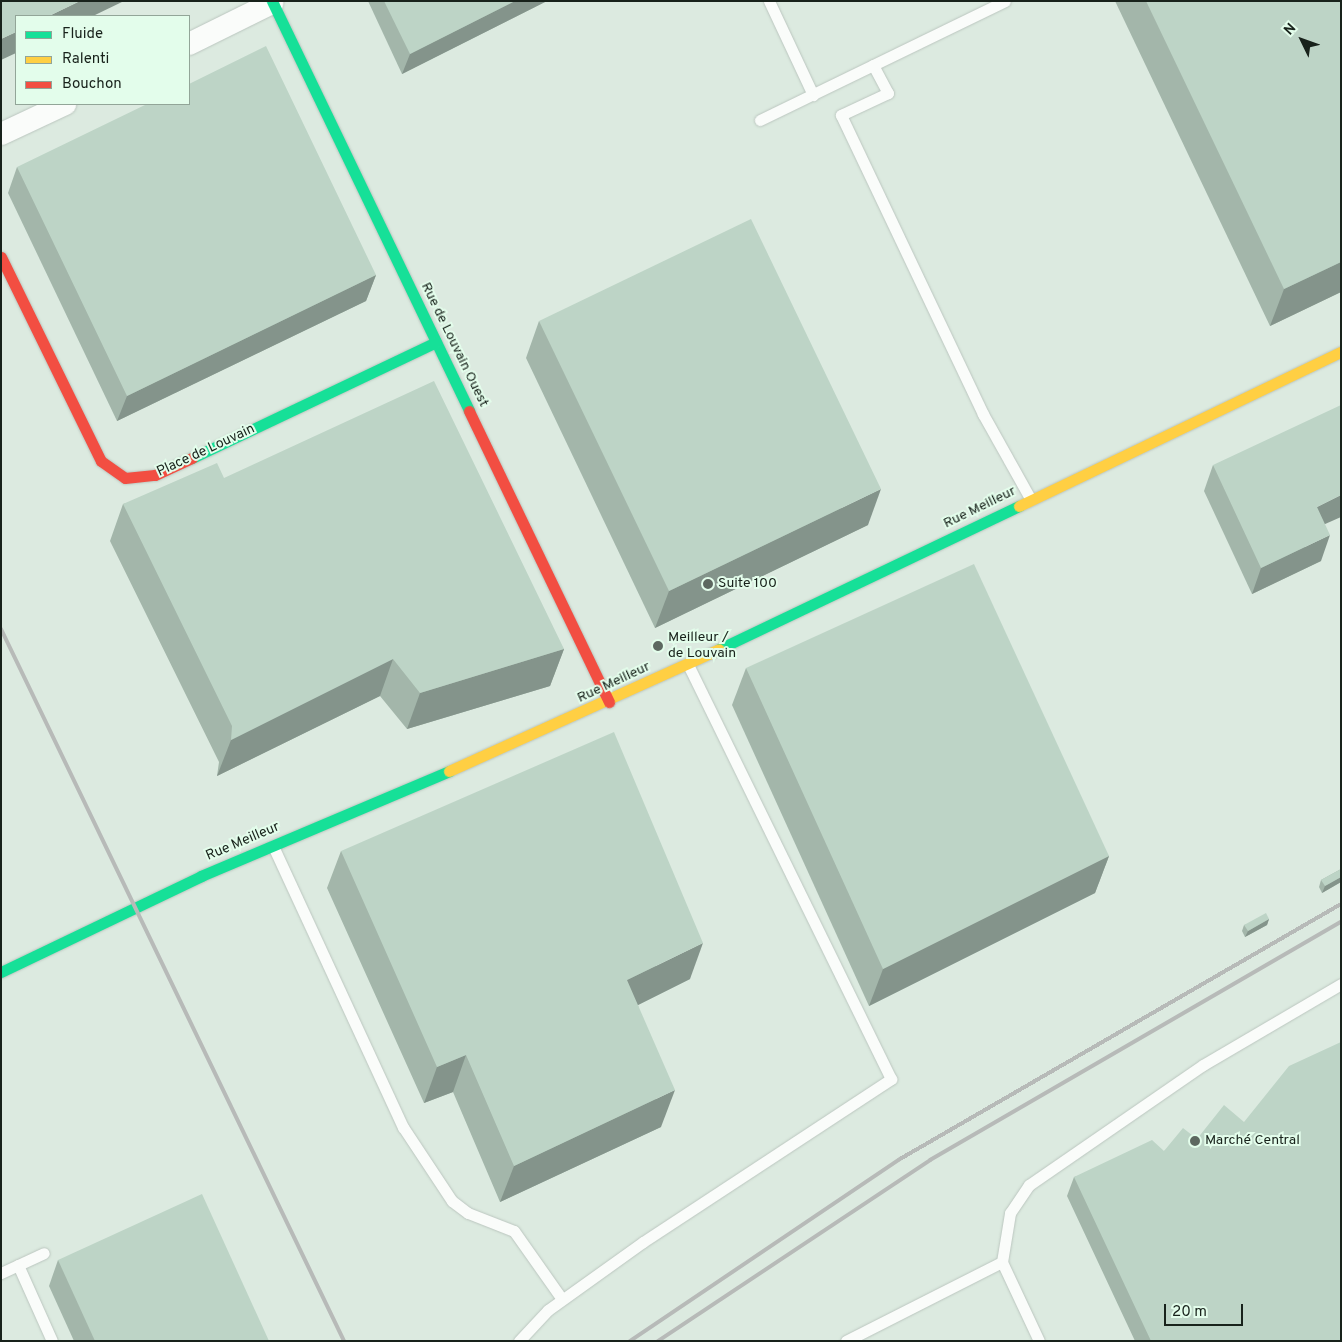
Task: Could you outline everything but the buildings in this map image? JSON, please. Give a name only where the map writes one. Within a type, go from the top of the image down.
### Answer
[{"type":"street","points":[[190,43],[272,2]]},
{"type":"street","name":"Rue de Louvain Ouest","points":[[272,2],[609,702]]},
{"type":"street","points":[[1,134],[63,105]]},
{"type":"street","name":"Place de Louvain","points":[[1,257],[101,461],[125,478],[155,475],[436,342]]},
{"type":"street","name":"Rue Meilleur","points":[[1,972],[274,846],[609,702],[1341,352]]},
{"type":"lane","points":[[769,1],[813,95]]},
{"type":"lane","points":[[760,120],[1005,1]]},
{"type":"lane","points":[[873,65],[888,93],[841,116],[983,414],[1031,500]]},
{"type":"lane","points":[[519,1341],[562,1299],[718,1190],[891,1079],[688,664]]},
{"type":"lane","points":[[274,846],[403,1127],[452,1201],[468,1213],[514,1231],[562,1299]]},
{"type":"lane","points":[[1039,1341],[1002,1262],[1010,1213],[1029,1186],[1202,1065],[1341,984]]},
{"type":"lane","points":[[1,1273],[44,1253]]},
{"type":"lane","points":[[846,1341],[1002,1262]]},
{"type":"lane","points":[[18,1265],[52,1341]]},
{"type":"railway","points":[[1,629],[344,1341]]},
{"type":"railway","points":[[630,1341],[900,1159],[1341,904]]},
{"type":"railway","points":[[658,1341],[930,1160],[1341,922]]},
{"type":"traffic: fast","points":[[272,1],[469,411]]},
{"type":"traffic: fast","points":[[192,458],[436,342]]},
{"type":"traffic: fast","points":[[719,649],[1019,506]]},
{"type":"traffic: fast","points":[[1,972],[201,876],[449,771]]},
{"type":"traffic: slow","points":[[1019,506],[1341,352]]},
{"type":"traffic: slow","points":[[449,771],[719,649]]},
{"type":"traffic: jam","points":[[1,257],[101,461],[125,478],[155,475],[192,458]]},
{"type":"traffic: jam","points":[[469,411],[609,702]]},
{"type":"place","name":"Suite 100","points":[[708,584]]},
{"type":"place","name":"Meilleur / de Louvain","points":[[658,646]]},
{"type":"place","name":"Marché Central","points":[[1195,1141]]}]
